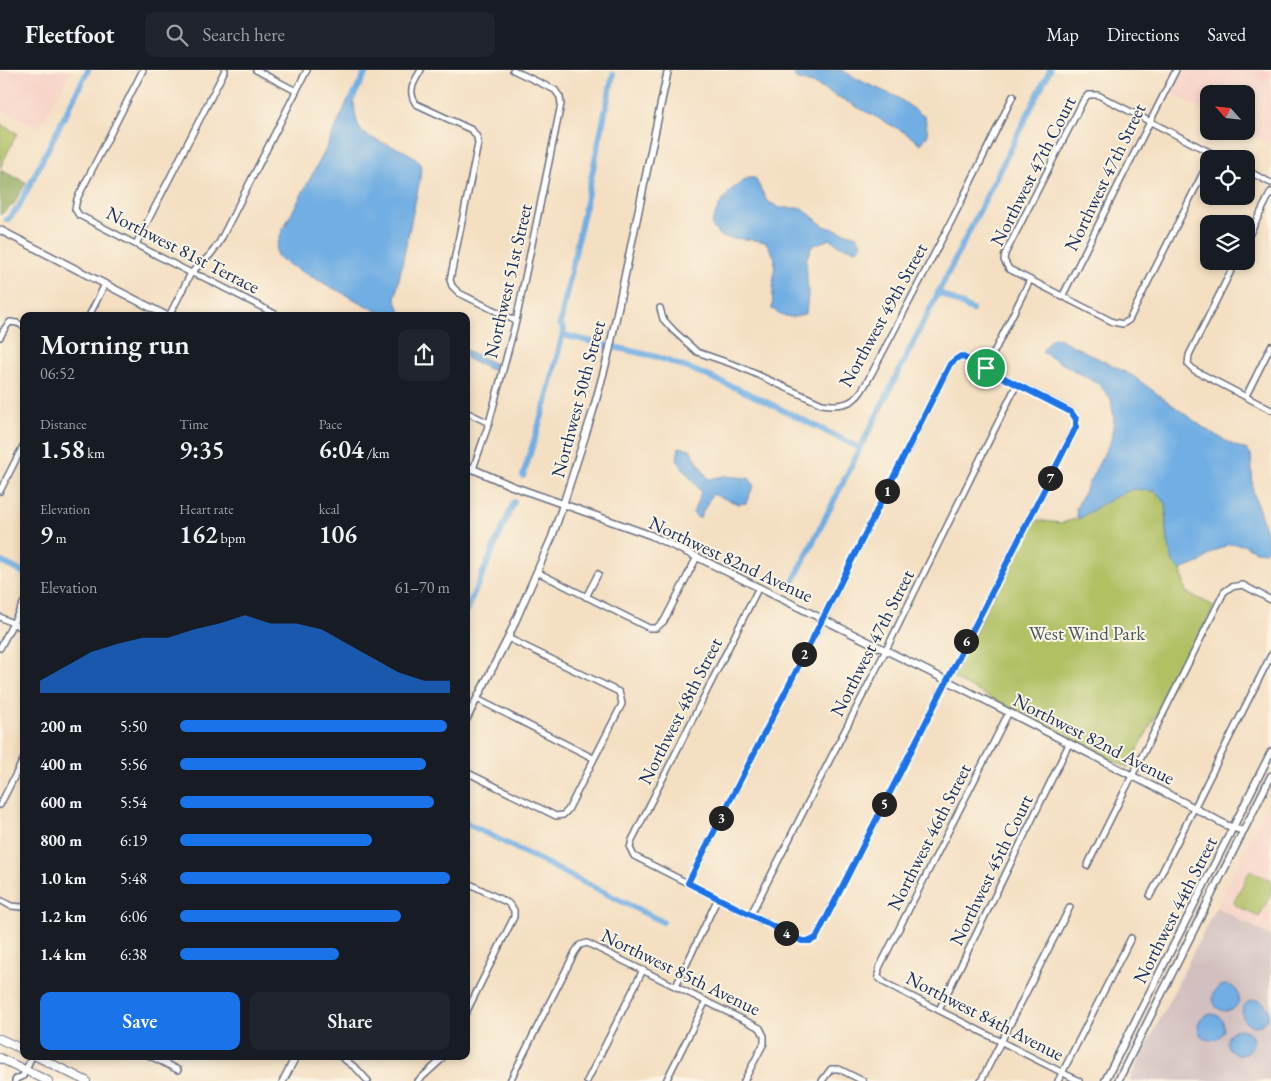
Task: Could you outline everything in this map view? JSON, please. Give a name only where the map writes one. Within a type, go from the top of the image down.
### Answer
[{"type":"main road","points":[[0,1039],[20,1048]]},
{"type":"main road","points":[[0,1058],[24,1076],[48,1081]]},
{"type":"main road","points":[[44,1060],[86,1081]]},
{"type":"street","name":"Northwest 81st Terrace","points":[[143,70],[75,208],[79,215],[271,312]]},
{"type":"street","points":[[136,244],[225,70]]},
{"type":"street","points":[[256,70],[296,91]]},
{"type":"street","points":[[170,312],[191,273],[210,255],[219,243],[307,70]]},
{"type":"street","points":[[421,70],[412,87],[412,98],[416,104],[472,130],[477,137],[478,144],[450,280],[452,286],[459,293],[516,321]]},
{"type":"street","name":"Northwest 51st Street","points":[[470,467],[488,423],[516,321],[561,104],[560,96],[555,90],[513,70]]},
{"type":"street","name":"Northwest 50th Street","points":[[470,712],[508,638],[552,537],[593,411],[612,338],[668,70]]},
{"type":"street","name":"Northwest 47th Street","points":[[1062,297],[1176,70]]},
{"type":"street","name":"Northwest 47th Court","points":[[1030,280],[1009,269],[1004,260],[1005,254],[1083,101],[1088,96],[1098,95],[1149,121]]},
{"type":"street","name":"Northwest 49th Street","points":[[660,308],[663,319],[698,352],[738,366],[822,404],[836,406],[850,403],[862,392],[953,218],[1013,96]]},
{"type":"street","points":[[1149,121],[1200,152]]},
{"type":"street","points":[[1255,175],[1271,183]]},
{"type":"street","points":[[986,368],[1030,280],[1113,322],[1122,324],[1129,320],[1200,178]]},
{"type":"street","points":[[1255,223],[1271,192]]},
{"type":"street","points":[[0,230],[160,312]]},
{"type":"street","points":[[1232,270],[1189,355],[1188,364],[1194,370],[1271,410]]},
{"type":"street","points":[[91,312],[105,284]]},
{"type":"street","points":[[0,337],[4,328],[10,322],[20,324]]},
{"type":"street","points":[[1246,396],[1271,346]]},
{"type":"street","points":[[961,356],[986,368],[1071,412],[1076,419],[1076,427],[816,938],[810,941],[802,941],[688,883],[950,364],[961,356]]},
{"type":"street","name":"Northwest 47th Street","points":[[750,914],[886,650],[1017,384]]},
{"type":"street","points":[[470,414],[488,423]]},
{"type":"street","points":[[0,491],[20,452]]},
{"type":"street","name":"Northwest 82nd Avenue","points":[[470,467],[512,486],[650,535],[697,557],[823,618],[1243,832]]},
{"type":"street","points":[[537,572],[649,628],[656,628],[664,621],[697,557]]},
{"type":"street","points":[[586,597],[598,574]]},
{"type":"street","points":[[1087,866],[1224,592],[1231,587],[1243,585],[1271,600]]},
{"type":"street","name":"Northwest 48th Street","points":[[688,883],[634,856],[630,848],[632,840],[759,587]]},
{"type":"street","points":[[0,648],[20,610]]},
{"type":"street","points":[[0,617],[20,627]]},
{"type":"street","points":[[470,774],[556,816],[563,815],[568,810],[622,704],[619,692],[508,638]]},
{"type":"street","points":[[1150,896],[1271,655]]},
{"type":"street","points":[[477,699],[593,758]]},
{"type":"street","name":"Northwest 46th Street","points":[[878,977],[879,968],[1009,712]]},
{"type":"street","name":"Northwest 45th Court","points":[[939,1010],[1070,744]]},
{"type":"street","name":"Northwest 44th Street","points":[[1105,1081],[1271,752]]},
{"type":"street","points":[[0,805],[20,766]]},
{"type":"street","name":"Northwest 44th Street","points":[[1118,1081],[1271,776]]},
{"type":"street","points":[[470,884],[508,903],[514,910],[514,917],[470,1005]]},
{"type":"street","points":[[676,986],[718,898]]},
{"type":"street","points":[[0,900],[11,906],[20,906]]},
{"type":"street","points":[[981,1081],[1070,907]]},
{"type":"street","points":[[1058,1081],[1131,938]]},
{"type":"street","name":"Northwest 85th Avenue","points":[[510,1081],[570,961],[580,945],[587,943],[760,1028],[764,1036],[764,1043],[744,1081]]},
{"type":"street","points":[[587,1081],[643,970]]},
{"type":"street","name":"Northwest 84th Avenue","points":[[878,977],[885,983],[1079,1081]]},
{"type":"street","points":[[666,1081],[706,1001]]},
{"type":"street","points":[[1139,1014],[1149,1019]]},
{"type":"street","points":[[15,1081],[16,1078],[24,1076],[30,1060]]},
{"type":"street","points":[[158,1060],[178,1070]]},
{"type":"street","points":[[283,1081],[294,1060]]},
{"type":"street","points":[[345,1060],[368,1081]]},
{"type":"street","points":[[418,1081],[441,1060]]},
{"type":"street","points":[[822,1081],[831,1069],[839,1069],[863,1081]]},
{"type":"shaded area","points":[[0,70],[72,70],[39,128],[0,108]]},
{"type":"shaded area","points":[[1183,70],[1271,70],[1271,144],[1255,136],[1255,85],[1200,85],[1200,108],[1170,93]]},
{"type":"shaded area","points":[[1271,798],[1271,936],[1216,907]]},
{"type":"shaded area","points":[[1216,907],[1271,936],[1271,1081],[1129,1081]]},
{"type":"green space","points":[[0,124],[17,133],[0,168]]},
{"type":"green space","points":[[0,170],[26,182],[14,204],[0,215]]},
{"type":"green space","name":"West Wind Park","points":[[1132,489],[1155,491],[1166,503],[1166,532],[1173,562],[1181,570],[1186,592],[1214,606],[1128,768],[952,678],[1028,529],[1035,520],[1061,523],[1080,518]]},
{"type":"green space","points":[[1250,870],[1271,881],[1271,894],[1259,917],[1233,904]]},
{"type":"water","points":[[793,70],[841,70],[897,97],[925,117],[928,135],[921,144],[904,132],[818,86],[796,79]]},
{"type":"water","points":[[348,100],[354,103],[360,129],[374,139],[416,158],[421,166],[420,179],[395,298],[400,312],[378,312],[284,262],[277,256],[276,249],[282,231],[325,151]]},
{"type":"water","points":[[748,178],[755,178],[767,201],[780,208],[802,208],[824,226],[857,236],[862,245],[857,250],[840,246],[830,239],[812,246],[806,260],[808,295],[806,313],[788,317],[772,309],[775,258],[766,242],[721,237],[711,225],[719,206],[731,190]]},
{"type":"water","points":[[1056,337],[1133,376],[1204,428],[1231,444],[1247,450],[1251,454],[1253,491],[1267,535],[1269,548],[1265,552],[1255,551],[1244,545],[1229,544],[1213,552],[1201,562],[1181,570],[1173,563],[1166,532],[1166,503],[1155,491],[1132,489],[1080,518],[1077,517],[1076,508],[1111,440],[1114,420],[1111,399],[1100,385],[1042,352],[1049,341]]},
{"type":"water","points":[[470,352],[495,364],[494,370],[470,360]]},
{"type":"water","points":[[679,447],[690,449],[708,479],[724,476],[749,478],[754,485],[746,503],[739,504],[712,494],[699,519],[693,513],[701,492],[677,460]]},
{"type":"water","points":[[1226,985],[1235,989],[1239,998],[1235,1007],[1226,1011],[1217,1007],[1213,998],[1217,989]]},
{"type":"water","points":[[1255,1000],[1264,1004],[1268,1013],[1264,1022],[1255,1026],[1246,1022],[1242,1013],[1246,1004]]},
{"type":"water","points":[[1211,1014],[1220,1018],[1224,1027],[1220,1036],[1211,1040],[1202,1036],[1198,1027],[1202,1018]]},
{"type":"water","points":[[1240,1029],[1249,1033],[1253,1042],[1249,1051],[1240,1055],[1231,1051],[1227,1042],[1231,1033]]},
{"type":"waterway","points":[[7,220],[18,208],[88,70]]},
{"type":"waterway","points":[[351,101],[367,70]]},
{"type":"waterway","points":[[791,586],[1050,70]]},
{"type":"waterway","points":[[523,476],[546,402],[564,329],[560,324],[613,75]]},
{"type":"waterway","points":[[938,292],[972,310]]},
{"type":"waterway","points":[[563,335],[657,357],[693,370],[748,393],[860,448]]},
{"type":"waterway","points":[[470,602],[514,502]]},
{"type":"waterway","points":[[0,561],[20,571]]},
{"type":"waterway","points":[[470,825],[663,922]]},
{"type":"route","points":[[961,356],[986,368],[1071,412],[1076,419],[1076,427],[816,938],[810,941],[802,941],[688,883],[950,364],[961,356]]}]
